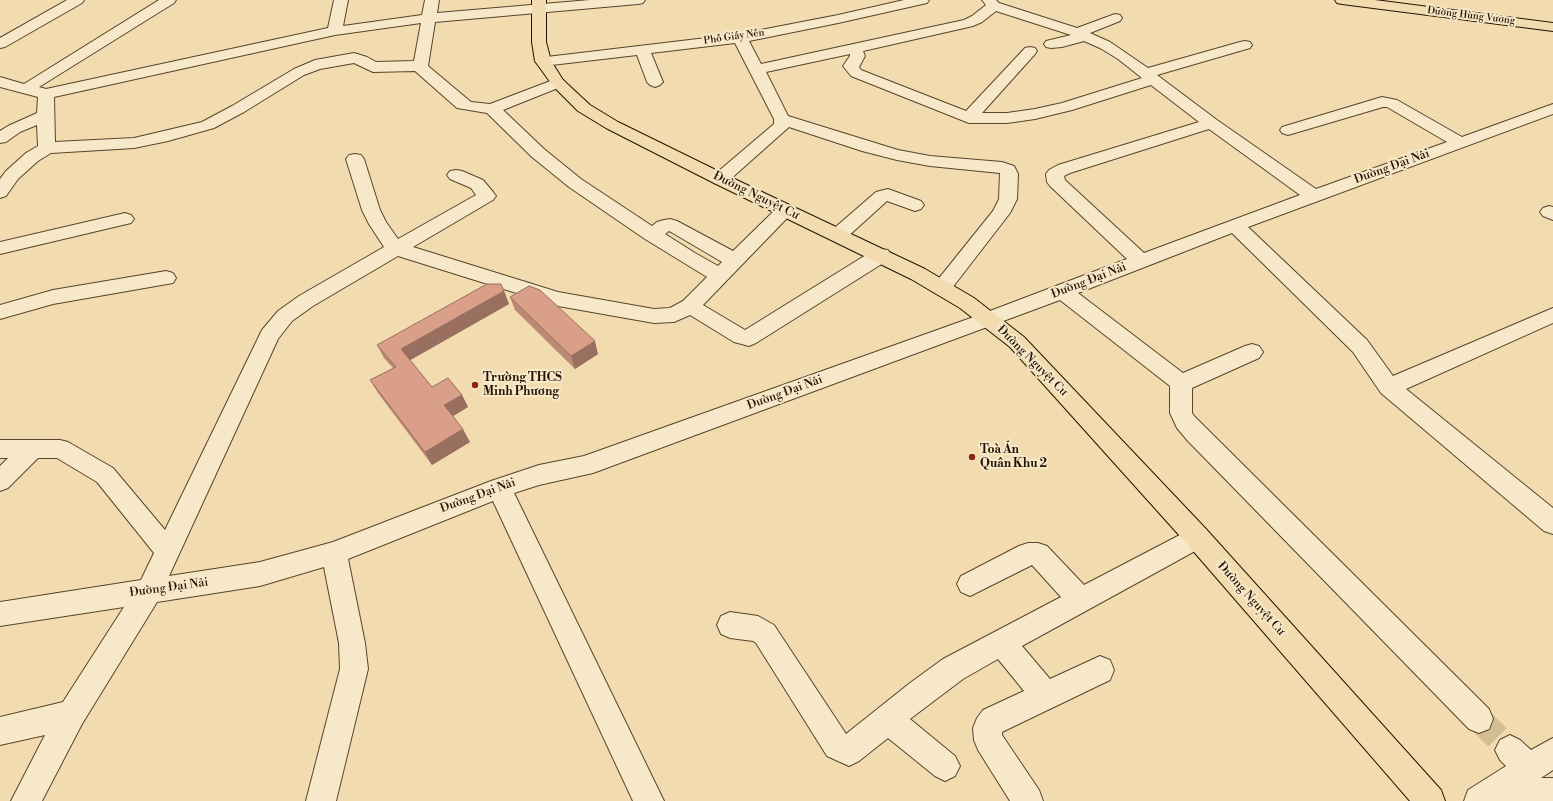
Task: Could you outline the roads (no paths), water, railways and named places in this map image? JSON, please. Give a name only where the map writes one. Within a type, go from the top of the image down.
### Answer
[{"type":"main road","name":"Đường Hùng Vương","points":[[1342,0],[1553,27]]},
{"type":"main road","name":"Đường Hùng Vương","points":[[1423,0],[1553,16]]},
{"type":"main road","name":"Đường Nguyệt Cư","points":[[539,4],[540,51],[543,61],[558,84],[584,108],[720,179],[881,255],[942,287],[989,319],[1017,342],[1197,538],[1430,801]]},
{"type":"street","points":[[0,44],[77,0]]},
{"type":"street","points":[[26,88],[169,0]]},
{"type":"street","points":[[335,31],[342,0]]},
{"type":"street","points":[[420,67],[430,18],[432,0]]},
{"type":"street","points":[[0,82],[46,94],[335,31],[539,4],[635,0]]},
{"type":"street","name":"Phố Giấy Nến","points":[[543,61],[740,38],[838,19],[922,0]]},
{"type":"street","points":[[756,70],[968,23],[977,19],[992,3],[1081,34],[1105,45],[1123,56],[1211,123],[1314,196]]},
{"type":"street","points":[[1051,44],[1062,43],[1115,18]]},
{"type":"street","points":[[720,179],[782,125],[782,119],[740,38]]},
{"type":"street","points":[[223,42],[250,49]]},
{"type":"street","points":[[855,48],[858,56],[851,66],[856,73],[969,118],[1007,118],[1066,107],[1149,76],[1245,45]]},
{"type":"street","points":[[642,49],[655,82]]},
{"type":"street","points":[[969,118],[1030,51]]},
{"type":"street","points":[[0,192],[12,175],[32,157],[47,148],[134,143],[168,136],[208,125],[238,109],[299,72],[315,65],[338,60],[354,58],[362,60],[373,67],[406,65],[420,67],[463,105],[471,107],[492,109],[558,84]]},
{"type":"street","points":[[46,94],[45,116],[47,148]]},
{"type":"street","points":[[1288,130],[1382,102],[1391,103],[1461,143]]},
{"type":"street","points":[[492,109],[538,153],[575,184],[688,258],[720,276]]},
{"type":"street","name":"Đường Đại Nải","points":[[0,614],[260,574],[334,553],[499,488],[539,475],[585,466],[989,319],[1235,225],[1553,109]]},
{"type":"street","points":[[0,138],[14,129],[45,116]]},
{"type":"street","points":[[782,119],[868,147],[897,154],[930,161],[1002,167],[1008,170],[1008,199],[1001,213],[942,287]]},
{"type":"street","points":[[1141,261],[1056,182],[1055,174],[1064,169],[1211,123]]},
{"type":"street","points":[[355,159],[371,210],[378,224],[395,248],[558,299],[654,316],[674,314],[690,306],[785,210]]},
{"type":"street","points":[[26,801],[72,714],[149,591],[167,550],[270,335],[284,316],[306,301],[487,196],[477,184],[456,175]]},
{"type":"street","points":[[838,235],[882,196],[888,195],[915,204]]},
{"type":"street","points":[[0,248],[125,219]]},
{"type":"street","points":[[652,235],[664,226],[670,225],[736,261]]},
{"type":"street","points":[[1235,225],[1360,346],[1389,387],[1553,523]]},
{"type":"street","points":[[690,306],[741,338],[748,338],[881,255]]},
{"type":"street","points":[[0,312],[53,297],[166,278]]},
{"type":"street","points":[[1062,291],[1182,382]]},
{"type":"street","points":[[1389,387],[1553,315]]},
{"type":"street","points":[[1182,382],[1252,352]]},
{"type":"street","points":[[1182,382],[1181,413],[1195,433],[1479,719]]},
{"type":"street","points":[[0,449],[60,449],[105,475],[167,550]]},
{"type":"street","points":[[0,481],[34,449]]},
{"type":"street","points":[[499,488],[649,801]]},
{"type":"street","points":[[730,625],[758,629],[765,634],[837,746],[849,751],[889,720],[920,693],[953,669],[1080,599],[1197,538]]},
{"type":"street","points":[[321,801],[354,669],[352,643],[334,553]]},
{"type":"street","points":[[970,584],[1028,554],[1038,554],[1080,599]]},
{"type":"street","points":[[1001,642],[1045,695]]},
{"type":"street","points":[[1028,801],[988,740],[987,728],[993,720],[1100,670]]},
{"type":"street","points":[[0,731],[72,714]]},
{"type":"street","points":[[889,720],[945,766]]},
{"type":"street","points":[[1486,796],[1520,760],[1553,753]]},
{"type":"street","points":[[1486,796],[1553,794]]},
{"type":"tunnel","points":[[1479,719],[1510,750]]},
{"type":"place","name":"Trường THCS Minh Phương","points":[[475,385]]},
{"type":"place","name":"Toà Án Quân Khu 2","points":[[972,457]]}]
